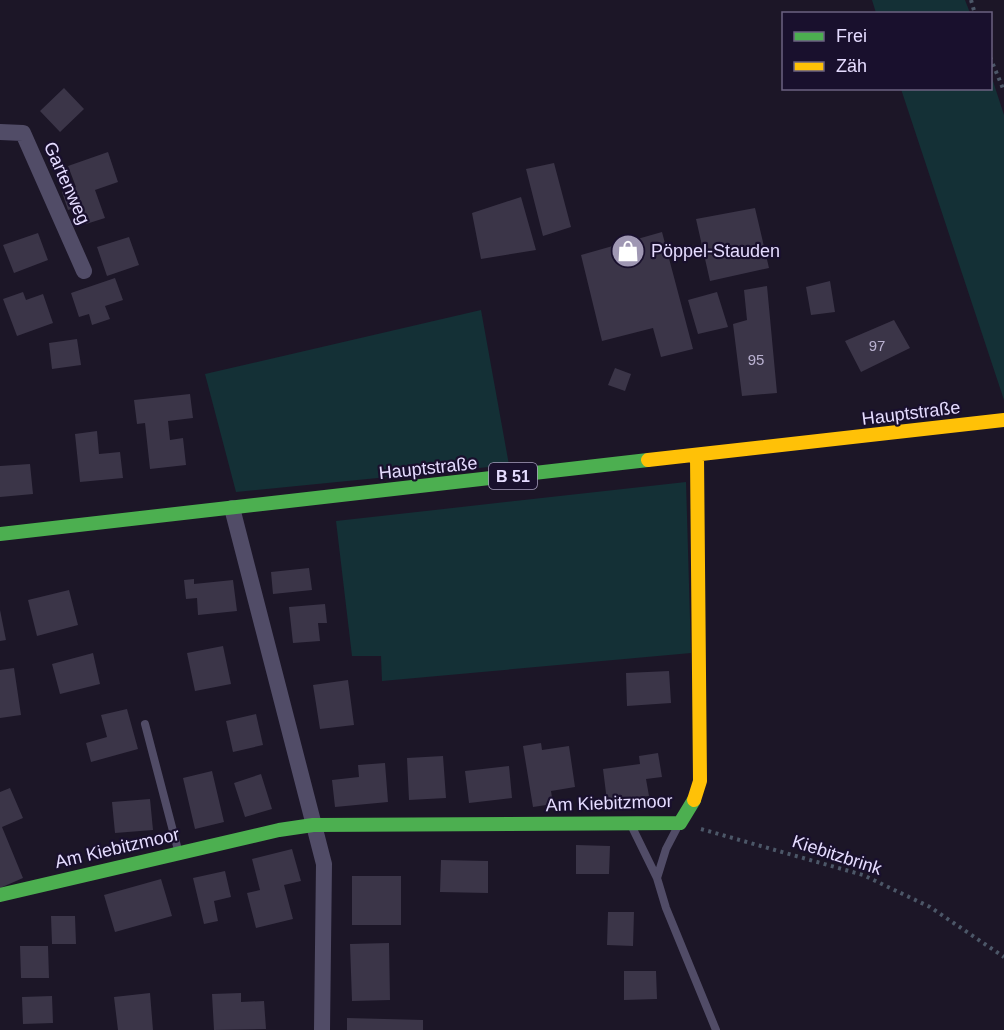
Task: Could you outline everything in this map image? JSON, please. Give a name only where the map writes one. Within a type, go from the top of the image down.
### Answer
[{"type":"street","name":"Gartenweg","points":[[0,132],[23,133],[84,270]]},
{"type":"street","name":"Hauptstraße","points":[[0,534],[1004,420]]},
{"type":"street","name":"Am Kiebitzmoor","points":[[0,895],[179,853],[313,825],[680,823],[694,800],[700,781],[697,456]]},
{"type":"street","points":[[232,508],[324,864],[322,1030]]},
{"type":"lane","points":[[146,724],[179,853]]},
{"type":"lane","points":[[629,823],[657,878],[666,908],[716,1030]]},
{"type":"lane","points":[[657,878],[666,849],[680,823]]},
{"type":"path","points":[[992,62],[1004,91]]},
{"type":"path","name":"Kiebitzbrink","points":[[680,823],[863,875],[930,907],[1004,957]]},
{"type":"green space","points":[[872,0],[965,0],[970,12],[876,12]]},
{"type":"green space","points":[[992,78],[1004,115],[1004,400],[901,90],[992,90]]},
{"type":"green space","points":[[481,310],[509,465],[236,492],[205,374]]},
{"type":"green space","points":[[686,482],[691,653],[382,681],[381,656],[352,656],[336,521]]},
{"type":"building","points":[[64,88],[84,109],[60,132],[40,111]]},
{"type":"building","points":[[108,152],[118,182],[95,190],[105,218],[86,224],[80,206],[68,210],[62,192],[76,187],[68,166]]},
{"type":"building","points":[[554,163],[571,227],[543,236],[526,169]]},
{"type":"building","points":[[521,197],[536,250],[481,259],[472,213]]},
{"type":"building","points":[[755,208],[769,268],[710,281],[696,219]]},
{"type":"building","points":[[662,232],[693,349],[661,357],[653,328],[602,341],[581,255]]},
{"type":"building","points":[[38,233],[48,260],[14,273],[3,245]]},
{"type":"building","points":[[129,237],[139,265],[107,276],[97,247]]},
{"type":"building","points":[[115,278],[123,300],[105,306],[110,319],[92,325],[89,314],[79,317],[71,293]]},
{"type":"building","points":[[830,281],[835,312],[811,315],[806,287]]},
{"type":"building","points":[[767,286],[777,393],[742,396],[733,324],[747,320],[744,290]]},
{"type":"building","points":[[23,292],[26,300],[43,294],[53,323],[17,336],[3,299]]},
{"type":"building","points":[[717,292],[728,327],[698,334],[688,300]]},
{"type":"building","points":[[894,320],[910,348],[861,372],[845,341]]},
{"type":"building","points":[[77,339],[81,365],[52,369],[49,343]]},
{"type":"building","points":[[615,368],[631,374],[625,391],[608,385]]},
{"type":"building","points":[[190,394],[193,418],[168,421],[170,440],[183,438],[186,465],[150,469],[145,423],[137,424],[134,400]]},
{"type":"building","points":[[97,431],[99,454],[120,452],[123,478],[80,482],[75,434]]},
{"type":"building","points":[[30,464],[33,494],[0,497],[0,466]]},
{"type":"building","points":[[309,568],[312,590],[273,594],[271,572]]},
{"type":"building","points":[[194,579],[194,584],[233,580],[237,611],[198,615],[197,598],[186,599],[184,580]]},
{"type":"building","points":[[69,590],[78,625],[37,636],[28,600]]},
{"type":"building","points":[[325,604],[327,623],[318,623],[320,641],[293,643],[289,607]]},
{"type":"building","points":[[0,610],[6,640],[0,641]]},
{"type":"building","points":[[223,646],[231,684],[195,691],[187,653]]},
{"type":"building","points":[[93,653],[100,684],[60,694],[52,664]]},
{"type":"building","points":[[14,668],[21,715],[0,718],[0,670]]},
{"type":"building","points":[[669,671],[671,703],[627,706],[626,673]]},
{"type":"building","points":[[348,680],[354,725],[320,729],[313,685]]},
{"type":"building","points":[[127,709],[138,749],[91,762],[86,743],[107,737],[101,715]]},
{"type":"building","points":[[256,714],[263,745],[233,752],[226,721]]},
{"type":"building","points":[[541,743],[542,750],[569,746],[575,787],[551,791],[553,804],[533,807],[523,746]]},
{"type":"building","points":[[658,753],[662,777],[646,779],[649,796],[607,801],[603,769],[640,764],[639,756]]},
{"type":"building","points":[[443,756],[446,798],[409,800],[407,758]]},
{"type":"building","points":[[385,763],[388,802],[335,807],[332,780],[359,777],[358,765]]},
{"type":"building","points":[[509,766],[512,798],[469,803],[465,771]]},
{"type":"building","points":[[212,771],[224,822],[195,829],[183,778]]},
{"type":"building","points":[[261,774],[272,809],[245,817],[234,783]]},
{"type":"building","points":[[10,788],[23,818],[2,827],[23,878],[0,888],[0,792]]},
{"type":"building","points":[[150,799],[153,830],[115,833],[112,802]]},
{"type":"building","points":[[576,845],[610,846],[609,874],[576,874]]},
{"type":"building","points":[[292,849],[301,881],[284,885],[293,919],[256,928],[247,893],[260,890],[252,859]]},
{"type":"building","points":[[441,860],[488,861],[488,893],[440,892]]},
{"type":"building","points":[[225,871],[231,897],[214,901],[218,921],[204,924],[193,878]]},
{"type":"building","points":[[352,876],[401,876],[401,925],[352,925]]},
{"type":"building","points":[[161,879],[172,916],[115,932],[104,895]]},
{"type":"building","points":[[608,912],[634,912],[633,946],[607,945]]},
{"type":"building","points":[[51,916],[75,916],[76,944],[52,944]]},
{"type":"building","points":[[389,943],[390,1000],[352,1001],[350,944]]},
{"type":"building","points":[[20,946],[48,946],[49,978],[21,978]]},
{"type":"building","points":[[624,971],[656,971],[657,999],[624,1000]]},
{"type":"building","points":[[150,993],[153,1030],[118,1030],[114,997]]},
{"type":"building","points":[[241,993],[241,1002],[264,1001],[266,1029],[214,1030],[212,994]]},
{"type":"building","points":[[52,996],[53,1023],[23,1024],[22,997]]},
{"type":"building","points":[[347,1018],[423,1020],[423,1030],[347,1030]]},
{"type":"traffic: fast","points":[[0,534],[648,460]]},
{"type":"traffic: fast","points":[[0,895],[279,830],[313,825],[680,823],[694,800]]},
{"type":"traffic: slow","points":[[648,460],[1004,420]]},
{"type":"traffic: slow","points":[[694,800],[700,781],[697,456]]},
{"type":"place","name":"Pöppel-Stauden","points":[[628,251]]}]
